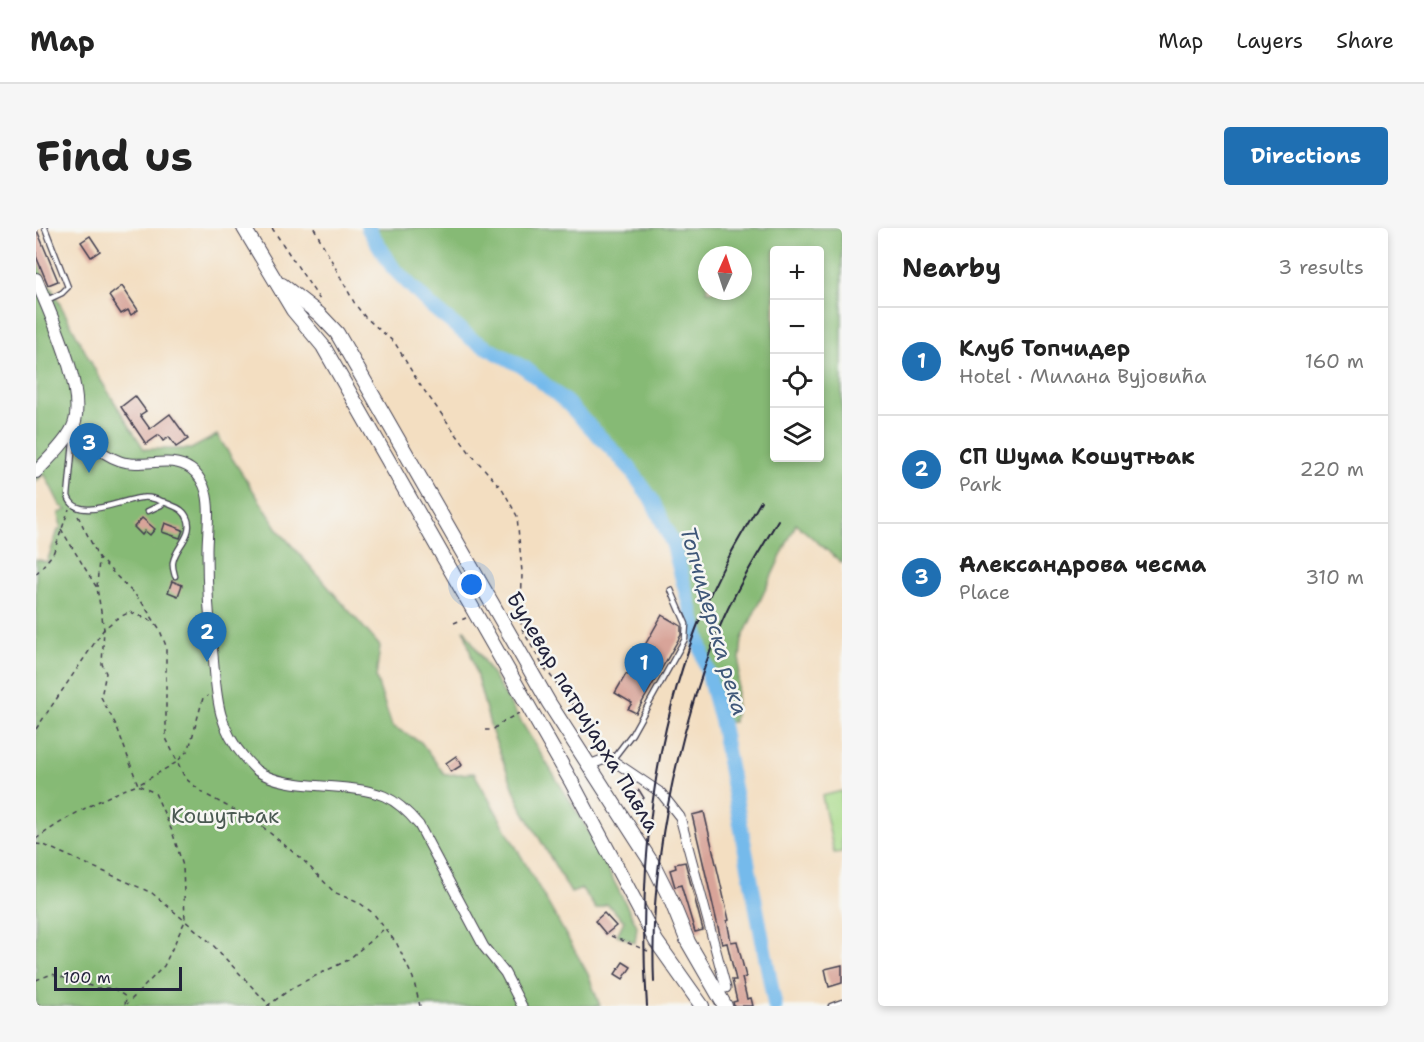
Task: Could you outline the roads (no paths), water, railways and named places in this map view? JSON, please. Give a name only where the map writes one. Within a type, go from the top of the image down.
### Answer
[{"type":"main road","name":"Булевар патријарха Павла","points":[[244,228],[298,317],[323,346],[571,781],[656,941],[702,1006]]},
{"type":"main road","name":"Булевар патријарха Павла","points":[[270,273],[319,314],[337,333],[549,704],[655,868],[688,942],[725,1006]]},
{"type":"street","points":[[36,279],[73,375],[76,405],[74,426],[36,472]]},
{"type":"street","points":[[74,426],[98,449],[116,459],[129,463],[174,463],[190,468],[202,482],[207,502],[207,595],[215,693],[221,718],[237,748],[256,770],[269,777],[371,792],[385,797],[410,815],[419,825],[484,946],[505,973],[522,1006]]},
{"type":"street","points":[[589,765],[608,760],[661,793],[680,816],[726,988]]},
{"type":"lane","points":[[45,228],[68,287],[62,293],[45,301]]},
{"type":"lane","points":[[74,426],[68,496],[70,502],[86,510],[140,497],[164,502],[182,511],[189,521],[186,537],[173,560],[175,576]]},
{"type":"lane","points":[[148,511],[164,502]]},
{"type":"lane","points":[[608,760],[632,734],[685,639],[686,624],[671,590]]},
{"type":"lane","points":[[831,1006],[842,1002]]},
{"type":"waterway","name":"Топчидерска река","points":[[368,228],[393,268],[432,307],[473,340],[525,368],[566,402],[628,466],[652,500],[673,544],[721,722],[775,1006]]},
{"type":"railway","points":[[647,1006],[644,905],[652,804],[660,754],[686,656],[704,609],[723,567],[761,501]]},
{"type":"railway","points":[[654,982],[655,910],[662,840],[675,769],[684,735],[704,668],[720,626],[778,520]]},
{"type":"place","name":"Александрова чесма","points":[[89,473]]},
{"type":"place","name":"СП Шума Кошутњак","points":[[207,662]]},
{"type":"place","name":"Клуб Топчидер","points":[[644,693]]},
{"type":"park label","name":"Кошутњак","points":[[225,816]]}]
